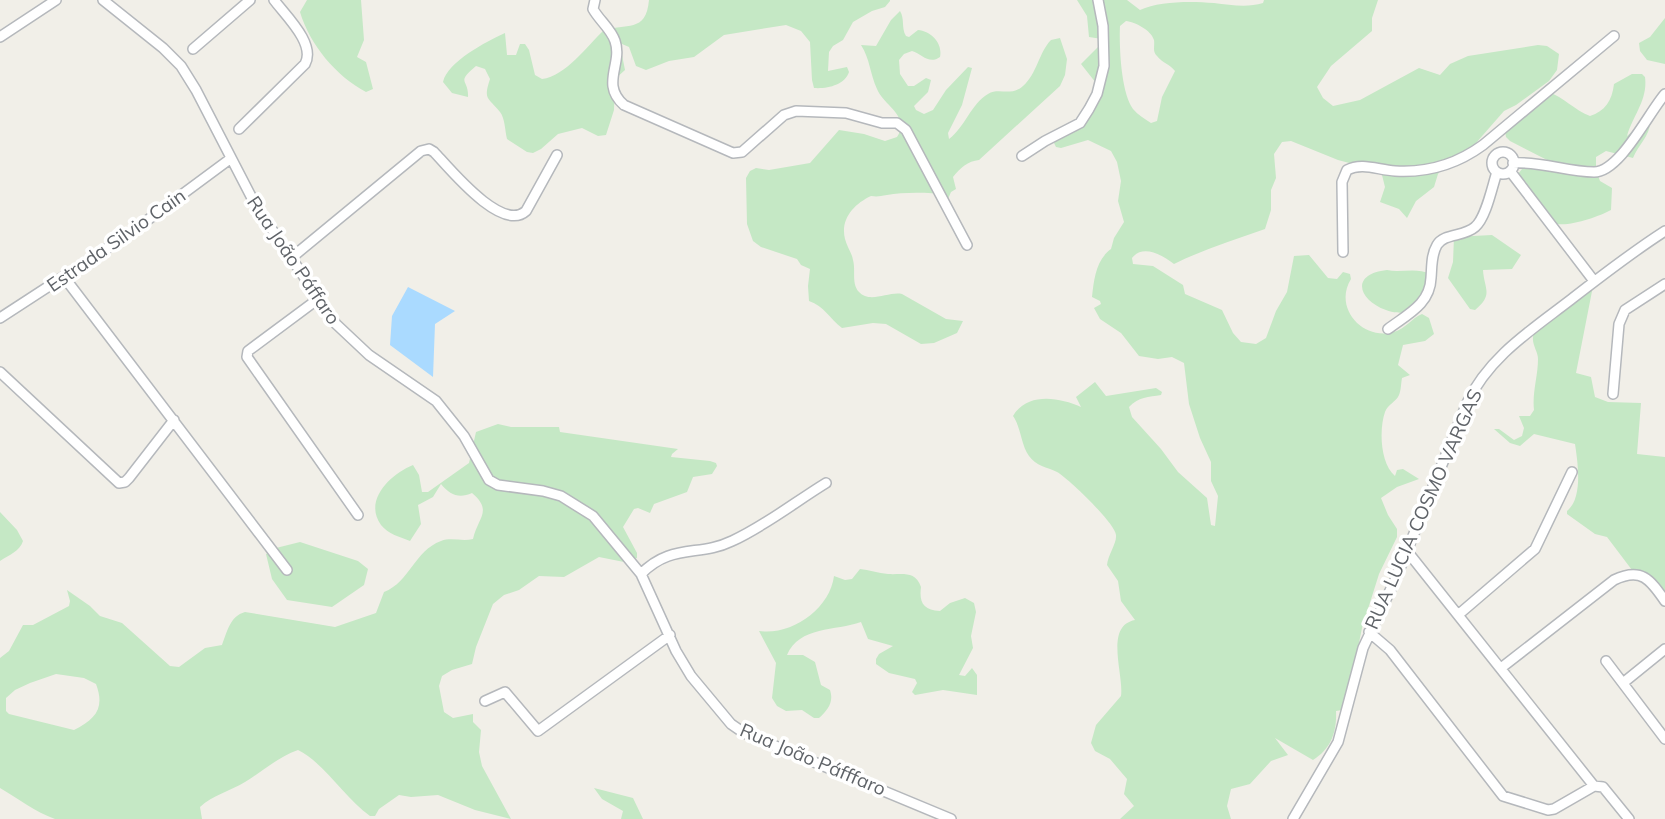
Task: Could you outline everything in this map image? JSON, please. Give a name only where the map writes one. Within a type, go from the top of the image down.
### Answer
[{"type":"street","points":[[0,37],[56,0]]},
{"type":"street","name":"Rua João Páffaro","points":[[103,0],[163,48],[181,66],[256,206],[336,324],[358,346],[436,401],[464,436],[489,480],[498,485],[561,496],[581,507],[593,516],[635,564]]},
{"type":"street","points":[[193,50],[250,0]]},
{"type":"street","points":[[239,129],[305,64],[308,50],[274,0]]},
{"type":"street","points":[[595,0],[593,9],[617,45],[612,84],[615,95],[624,105],[733,153],[747,148],[792,111],[846,113],[882,123],[897,123],[906,130],[967,245]]},
{"type":"street","points":[[1021,156],[1080,123],[1093,102],[1104,66],[1098,0]]},
{"type":"street","points":[[1343,252],[1342,182],[1347,170],[1359,165],[1395,171],[1434,168],[1459,160],[1483,145],[1614,36]]},
{"type":"street","points":[[1494,156],[1492,166],[1497,172],[1504,174],[1512,167],[1534,163],[1602,171],[1618,160],[1665,93]]},
{"type":"street","points":[[1483,145],[1494,156]]},
{"type":"street","points":[[290,259],[421,151],[429,149],[434,152],[488,205],[502,214],[518,217],[535,198],[557,155]]},
{"type":"street","points":[[1494,156],[1505,152],[1511,156],[1512,167],[1594,281]]},
{"type":"street","name":"Estrada Silvio Cain","points":[[0,318],[156,215],[230,159]]},
{"type":"street","points":[[1388,329],[1428,297],[1436,247],[1441,239],[1470,231],[1477,226],[1482,219],[1497,172]]},
{"type":"street","name":"RUA LUCIA COSMO VARGAS","points":[[1293,819],[1338,742],[1363,648],[1408,551],[1467,403],[1479,380],[1510,346],[1594,281],[1665,231]]},
{"type":"street","points":[[64,277],[286,570]]},
{"type":"street","points":[[1613,394],[1621,317],[1625,310],[1663,287]]},
{"type":"street","points":[[318,299],[248,351],[247,356],[358,515]]},
{"type":"street","points":[[0,372],[119,483],[129,478],[174,420]]},
{"type":"street","points":[[1458,615],[1535,549],[1572,472]]},
{"type":"street","points":[[641,574],[648,566],[669,555],[732,542],[826,483]]},
{"type":"street","points":[[1408,551],[1594,786]]},
{"type":"street","name":"Rua João Páfffaro","points":[[635,564],[691,676],[737,729],[951,819]]},
{"type":"street","points":[[1501,668],[1614,580],[1633,573],[1647,579],[1665,601]]},
{"type":"street","points":[[1370,632],[1390,650],[1507,799],[1548,810],[1594,786],[1603,786],[1629,819]]},
{"type":"street","points":[[485,701],[505,692],[535,729],[540,730],[670,635]]},
{"type":"street","points":[[1623,683],[1665,649]]},
{"type":"street","points":[[1606,661],[1665,739]]},
{"type":"green space","points":[[307,0],[361,0],[364,40],[357,57],[366,62],[373,89],[366,92],[344,77],[317,48],[300,12]]},
{"type":"green space","points":[[649,0],[890,1],[885,7],[853,22],[843,40],[833,46],[829,52],[828,71],[847,67],[849,72],[840,83],[824,88],[814,88],[810,42],[801,31],[786,25],[724,35],[694,57],[669,61],[646,70],[636,66],[629,47],[622,44],[625,70],[615,79],[614,110],[606,135],[598,136],[582,128],[558,134],[533,153],[507,139],[502,115],[488,98],[490,79],[485,69],[476,66],[466,76],[464,81],[468,97],[452,93],[443,82],[446,74],[460,60],[505,33],[507,55],[516,55],[520,44],[525,44],[535,75],[542,79],[551,77],[568,66],[603,31],[639,22],[644,18]]},
{"type":"green space","points":[[1077,0],[1127,0],[1140,10],[1176,2],[1245,6],[1257,5],[1264,0],[1378,0],[1372,18],[1372,31],[1331,66],[1317,87],[1323,98],[1333,106],[1360,100],[1419,68],[1440,75],[1450,64],[1468,56],[1538,45],[1547,46],[1559,54],[1557,70],[1549,81],[1504,111],[1469,151],[1446,163],[1438,174],[1434,187],[1416,201],[1407,218],[1399,209],[1380,202],[1385,187],[1382,175],[1372,169],[1338,160],[1291,141],[1282,142],[1274,154],[1276,178],[1271,190],[1271,210],[1265,229],[1174,264],[1147,251],[1132,258],[1133,264],[1153,266],[1183,285],[1185,294],[1222,310],[1233,333],[1241,342],[1256,344],[1266,338],[1276,311],[1287,292],[1294,256],[1309,255],[1328,278],[1337,279],[1343,272],[1350,274],[1346,301],[1354,320],[1362,327],[1372,332],[1394,332],[1422,314],[1429,318],[1434,334],[1425,341],[1403,345],[1398,365],[1410,375],[1402,378],[1399,395],[1386,409],[1383,419],[1382,446],[1390,470],[1395,476],[1397,470],[1403,469],[1419,479],[1397,487],[1381,498],[1397,529],[1397,537],[1379,574],[1362,628],[1350,687],[1342,710],[1336,711],[1332,739],[1324,751],[1313,760],[1275,738],[1288,755],[1271,761],[1250,784],[1231,789],[1227,806],[1231,819],[1120,819],[1134,806],[1124,794],[1127,779],[1110,759],[1095,751],[1091,743],[1096,725],[1121,696],[1118,641],[1120,631],[1135,620],[1121,601],[1118,581],[1107,565],[1116,535],[1100,511],[1071,483],[1032,459],[1026,452],[1013,416],[1019,408],[1035,400],[1054,399],[1081,407],[1076,397],[1095,382],[1106,396],[1156,388],[1162,392],[1161,395],[1140,399],[1129,407],[1132,417],[1178,472],[1207,498],[1211,525],[1215,526],[1218,496],[1211,481],[1211,462],[1189,404],[1184,363],[1172,357],[1158,359],[1139,356],[1121,333],[1100,319],[1094,308],[1101,304],[1092,297],[1097,270],[1124,222],[1118,201],[1121,181],[1117,162],[1111,151],[1088,140],[1061,148],[1054,143],[1085,116],[1096,83],[1081,64],[1102,43],[1102,39],[1089,37],[1087,16]],"holes":[[[1126,21],[1150,33],[1154,40],[1155,54],[1175,71],[1162,97],[1157,121],[1151,123],[1133,109],[1123,81],[1120,26]]]},
{"type":"green space","points":[[900,11],[906,36],[909,37],[918,30],[935,39],[940,47],[940,57],[936,59],[926,58],[912,51],[899,60],[900,74],[908,86],[914,86],[926,78],[931,80],[928,92],[914,106],[916,110],[924,114],[933,110],[946,90],[968,67],[972,68],[962,105],[948,133],[949,139],[982,98],[992,92],[1014,91],[1023,86],[1051,40],[1060,38],[1067,59],[1060,86],[979,160],[968,163],[958,171],[953,177],[956,189],[948,199],[945,195],[924,193],[871,196],[859,203],[847,219],[845,239],[854,264],[855,285],[859,292],[869,297],[902,294],[946,319],[963,321],[957,333],[934,343],[921,344],[886,324],[873,323],[842,328],[823,309],[809,301],[810,269],[801,265],[797,259],[761,247],[753,241],[747,224],[746,178],[750,171],[756,168],[769,170],[810,163],[839,130],[885,141],[897,137],[901,123],[899,117],[880,95],[861,45],[876,46],[891,20]]},
{"type":"green space","points":[[1665,18],[1665,64],[1647,60],[1640,51],[1639,43],[1650,37]]},
{"type":"green space","points":[[1632,74],[1642,74],[1645,77],[1645,85],[1642,100],[1627,136],[1642,123],[1650,121],[1650,126],[1633,158],[1606,151],[1596,157],[1596,170],[1600,181],[1612,188],[1611,210],[1574,223],[1553,223],[1520,185],[1518,174],[1526,164],[1549,161],[1510,141],[1505,131],[1548,92],[1590,116],[1595,114],[1607,104],[1614,84]]},
{"type":"green space","points":[[1492,235],[1521,255],[1512,269],[1483,270],[1486,295],[1475,310],[1470,309],[1448,278],[1453,262],[1454,237]]},
{"type":"green space","points":[[1387,270],[1430,274],[1431,285],[1414,303],[1409,313],[1394,312],[1376,306],[1364,294],[1363,282],[1367,277]]},
{"type":"green space","points":[[1594,281],[1576,373],[1591,377],[1595,397],[1608,402],[1641,403],[1637,454],[1665,457],[1665,603],[1647,579],[1635,574],[1607,537],[1595,534],[1567,514],[1577,489],[1575,444],[1534,434],[1520,446],[1510,443],[1494,429],[1499,429],[1514,440],[1522,436],[1524,428],[1519,416],[1530,416],[1534,410],[1538,359],[1533,343],[1534,334],[1538,327]]},
{"type":"green space","points":[[498,424],[511,427],[559,427],[560,432],[678,449],[671,457],[710,461],[717,466],[712,474],[693,477],[687,492],[654,504],[650,513],[634,509],[623,527],[637,558],[624,562],[599,557],[564,577],[539,576],[519,590],[504,595],[493,604],[472,664],[442,676],[439,686],[444,712],[453,718],[473,714],[473,722],[481,730],[479,752],[482,766],[511,819],[475,810],[438,795],[399,795],[379,809],[375,816],[370,816],[316,763],[298,750],[205,803],[200,807],[202,819],[55,819],[0,788],[0,658],[9,651],[23,625],[33,625],[69,606],[67,590],[100,616],[122,623],[170,666],[179,667],[205,648],[222,645],[232,621],[245,612],[335,627],[376,613],[384,592],[400,581],[424,552],[441,541],[473,539],[483,510],[472,493],[455,495],[441,484],[433,497],[418,505],[421,524],[410,541],[391,533],[381,525],[376,516],[377,497],[388,481],[413,465],[419,475],[422,492],[428,492],[469,463],[476,432]],"holes":[[[56,674],[84,678],[96,684],[99,706],[88,722],[74,730],[6,711],[6,698],[30,683]]]},
{"type":"green space","points":[[0,512],[17,530],[23,541],[17,550],[0,561]]},
{"type":"green space","points":[[300,542],[358,561],[368,569],[364,585],[332,607],[287,600],[272,579],[266,554],[276,548]]},
{"type":"green space","points":[[860,569],[912,576],[921,587],[923,604],[930,609],[940,611],[950,603],[965,598],[974,603],[976,612],[971,636],[973,648],[959,675],[965,676],[972,668],[977,675],[977,695],[943,690],[915,695],[912,692],[917,683],[915,679],[889,673],[876,664],[879,654],[893,646],[868,639],[861,622],[809,634],[800,639],[787,655],[803,655],[815,662],[821,685],[830,690],[829,706],[819,718],[814,718],[802,710],[786,711],[777,706],[772,698],[776,663],[759,631],[784,629],[807,618],[825,599],[834,576],[845,580],[852,579]]},
{"type":"green space","points":[[594,788],[633,798],[643,819],[621,819],[623,811],[602,799]]},
{"type":"water","points":[[408,287],[455,311],[435,324],[433,377],[390,345],[392,316]]}]
